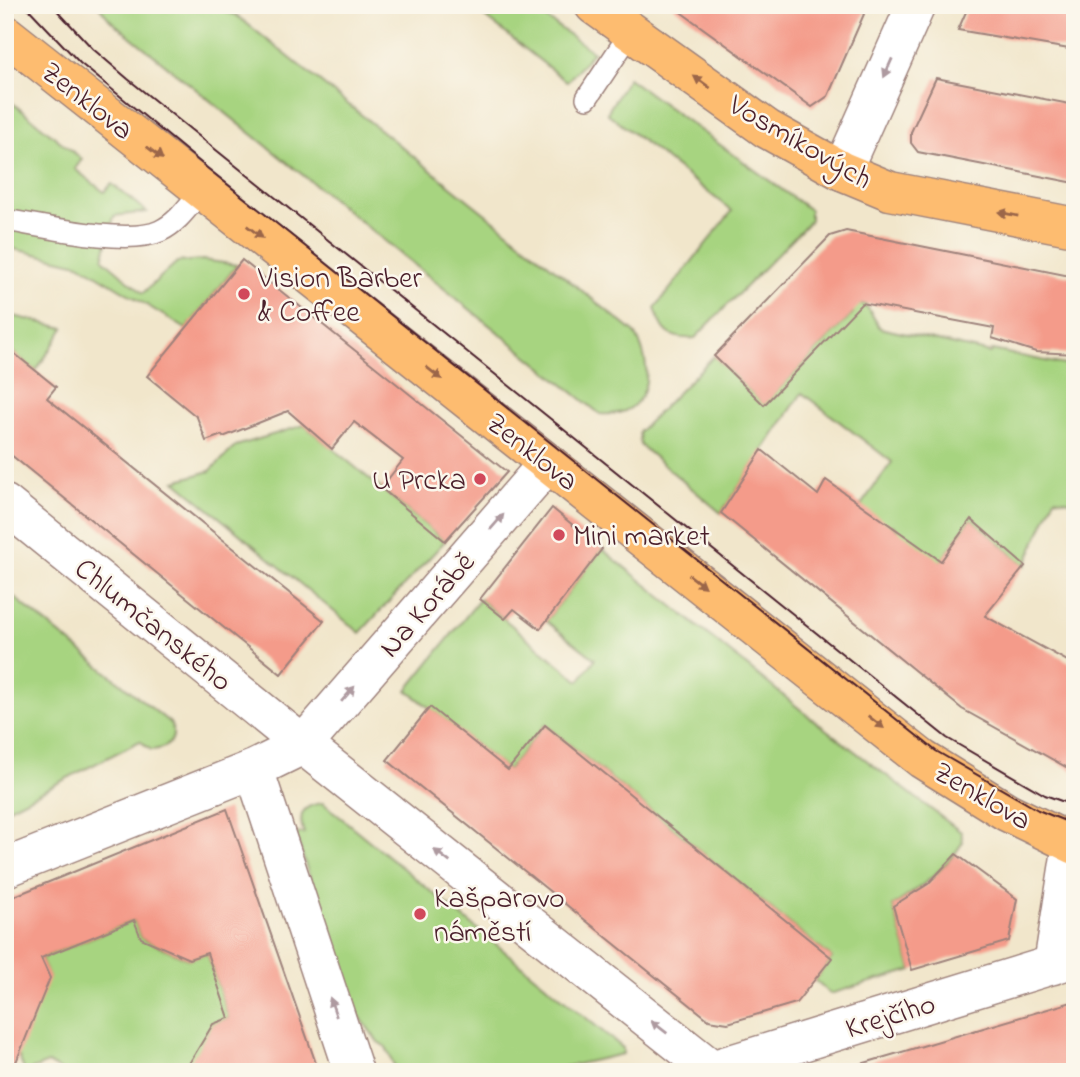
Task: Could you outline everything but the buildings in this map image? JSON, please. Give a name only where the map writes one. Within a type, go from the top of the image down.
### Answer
[{"type":"main road","name":"Vosmíkových","points":[[594,5],[767,129],[842,171],[890,191],[1075,227]]},
{"type":"main road","name":"Zenklova","points":[[5,34],[922,759],[1007,812],[1073,845]]},
{"type":"street","points":[[842,171],[916,5]]},
{"type":"street","name":"Na Korábě","points":[[303,745],[548,463]]},
{"type":"street","name":"Chlumčanského","points":[[5,504],[303,745]]},
{"type":"street","points":[[5,869],[254,769],[303,745],[711,1071]]},
{"type":"street","points":[[254,769],[354,1072]]},
{"type":"street","points":[[1064,961],[1073,845]]},
{"type":"street","name":"Krejčího","points":[[711,1071],[1064,961]]},
{"type":"lane","points":[[587,98],[631,32]]},
{"type":"lane","points":[[5,220],[111,236],[158,233],[176,221],[202,190]]},
{"type":"green space","points":[[98,5],[231,5],[226,12],[236,15],[635,333],[645,361],[646,376],[639,400],[630,408],[617,413],[600,414],[110,20]]},
{"type":"green space","points":[[470,5],[528,5],[593,52],[567,82]]},
{"type":"green space","points":[[628,78],[810,210],[810,221],[695,338],[679,338],[668,333],[655,308],[732,211],[607,113]]},
{"type":"green space","points":[[5,97],[82,159],[75,169],[104,192],[112,184],[147,212],[114,216],[103,259],[143,293],[177,262],[203,260],[237,265],[186,329],[79,264],[5,247]]},
{"type":"green space","points":[[866,305],[880,328],[991,353],[992,350],[1075,367],[1075,502],[1055,498],[1025,566],[971,519],[935,570],[894,536],[898,530],[892,525],[883,537],[861,505],[892,462],[802,393],[721,513],[640,445],[639,432],[714,356],[764,404],[853,313],[849,308]]},
{"type":"green space","points":[[5,314],[64,328],[36,371],[5,346]]},
{"type":"green space","points":[[304,425],[445,541],[360,633],[175,481],[210,471],[236,446]]},
{"type":"green space","points":[[602,549],[811,718],[961,832],[963,842],[949,861],[923,885],[893,906],[912,970],[830,994],[814,980],[832,958],[545,725],[508,770],[407,690],[480,599],[579,681],[595,659],[546,621]]},
{"type":"green space","points":[[5,590],[170,723],[173,734],[170,742],[162,748],[151,750],[140,741],[5,810]]},
{"type":"green space","points":[[323,803],[623,1048],[623,1054],[542,1072],[397,1072],[386,1047],[378,1042],[355,1010],[295,834],[304,833],[301,821],[306,808]]},
{"type":"green space","points":[[134,920],[141,938],[188,959],[207,953],[229,1018],[213,1024],[187,1072],[64,1072],[48,1063],[25,1072],[10,1035],[49,978],[41,958]]},
{"type":"tram line","points":[[25,5],[80,63],[206,167],[936,751],[1038,810],[1075,825]]},
{"type":"tram line","points":[[52,5],[93,49],[128,79],[947,738],[1045,795],[1075,806]]},
{"type":"place","name":"Vision Barber & Coffee","points":[[244,294]]},
{"type":"place","name":"U Prcka","points":[[480,479]]},
{"type":"place","name":"Mini market","points":[[559,535]]},
{"type":"place","name":"Kašparovo náměstí","points":[[420,914]]}]
